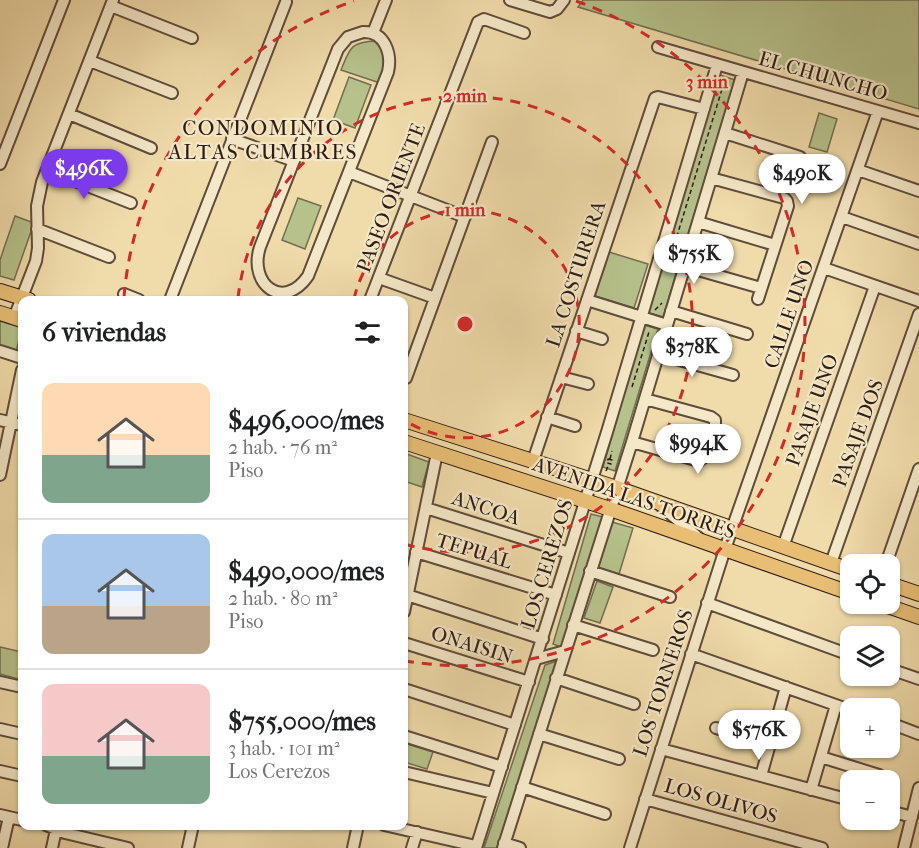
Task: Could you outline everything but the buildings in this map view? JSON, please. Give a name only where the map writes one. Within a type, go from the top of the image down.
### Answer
[{"type":"main road","points":[[0,291],[18,297]]},
{"type":"main road","points":[[0,313],[18,319]]},
{"type":"main road","name":"AVENIDA LAS TORRES","points":[[408,421],[617,488],[840,566]]},
{"type":"main road","name":"AVENIDA LAS TORRES","points":[[408,443],[610,509],[840,589]]},
{"type":"main road","points":[[900,587],[919,594]]},
{"type":"main road","points":[[900,610],[919,617]]},
{"type":"street","points":[[0,164],[64,0]]},
{"type":"street","points":[[373,33],[386,0]]},
{"type":"street","points":[[510,0],[546,11],[552,11],[564,0]]},
{"type":"street","points":[[172,296],[286,2]]},
{"type":"street","points":[[26,296],[36,261],[39,195],[112,3],[192,38]]},
{"type":"street","name":"PASEO ORIENTE","points":[[372,296],[479,20],[484,19],[524,33]]},
{"type":"street","points":[[373,33],[386,45],[389,67],[349,172],[308,276],[292,291],[271,296],[257,270],[257,258],[294,161],[340,45],[353,34],[373,33]]},
{"type":"street","name":"EL CHUNCHO","points":[[658,47],[919,123]]},
{"type":"street","points":[[90,61],[172,93]]},
{"type":"street","name":"LOS CEREZOS","points":[[476,847],[592,480],[647,319],[717,65]]},
{"type":"street","points":[[520,848],[503,845],[632,442],[743,72]]},
{"type":"street","name":"LA COSTURERA","points":[[533,461],[655,98],[704,109]]},
{"type":"street","name":"CALLE UNO","points":[[733,529],[878,111]]},
{"type":"street","points":[[69,114],[151,148]]},
{"type":"street","points":[[724,133],[800,157]]},
{"type":"street","points":[[232,139],[294,161]]},
{"type":"street","points":[[408,372],[492,142]]},
{"type":"street","points":[[47,170],[131,203]]},
{"type":"street","points":[[858,170],[919,191]]},
{"type":"street","points":[[349,172],[465,217]]},
{"type":"street","points":[[684,266],[759,294],[788,206],[786,200],[711,178]]},
{"type":"street","points":[[842,217],[919,244]]},
{"type":"street","points":[[698,222],[775,245]]},
{"type":"street","points":[[37,229],[110,257]]},
{"type":"street","points":[[824,268],[919,301]]},
{"type":"street","points":[[379,278],[435,298]]},
{"type":"street","name":"PASAJE UNO","points":[[783,546],[875,286]]},
{"type":"street","points":[[124,294],[129,296]]},
{"type":"street","points":[[587,300],[667,325]]},
{"type":"street","points":[[671,310],[747,334]]},
{"type":"street","name":"PASAJE DOS","points":[[831,563],[919,314]]},
{"type":"street","points":[[576,332],[602,339]]},
{"type":"street","points":[[0,351],[18,357]]},
{"type":"street","points":[[658,354],[733,375]]},
{"type":"street","points":[[561,377],[588,384]]},
{"type":"street","points":[[0,475],[18,389]]},
{"type":"street","points":[[632,442],[699,460],[704,456],[715,425],[715,420],[711,417],[645,399]]},
{"type":"street","points":[[547,417],[575,426]]},
{"type":"street","points":[[408,591],[437,453]]},
{"type":"street","points":[[889,554],[919,469]]},
{"type":"street","points":[[658,503],[702,541]]},
{"type":"street","name":"ANCOA","points":[[426,508],[569,553]]},
{"type":"street","name":"LOS TORNEROS","points":[[630,848],[733,529]]},
{"type":"street","name":"TEPUAL","points":[[416,552],[556,596]]},
{"type":"street","points":[[591,571],[670,597]]},
{"type":"street","points":[[408,596],[543,639]]},
{"type":"street","points":[[708,603],[840,651]]},
{"type":"street","points":[[573,625],[653,650]]},
{"type":"street","name":"ONAISIN","points":[[408,644],[529,682]]},
{"type":"street","name":"LOS CEREZOS","points":[[536,660],[565,651]]},
{"type":"street","points":[[691,654],[840,706]]},
{"type":"street","points":[[900,672],[919,679]]},
{"type":"street","points":[[556,678],[634,704]]},
{"type":"street","points":[[0,682],[18,686]]},
{"type":"street","points":[[761,776],[786,687]]},
{"type":"street","points":[[408,690],[515,725]]},
{"type":"street","points":[[811,790],[836,705]]},
{"type":"street","points":[[900,727],[919,734]]},
{"type":"street","points":[[716,728],[770,744]]},
{"type":"street","points":[[0,729],[18,733]]},
{"type":"street","points":[[539,734],[619,759]]},
{"type":"street","points":[[408,737],[502,767]]},
{"type":"street","points":[[661,749],[840,797]]},
{"type":"street","points":[[821,757],[863,770]]},
{"type":"street","points":[[0,771],[18,775]]},
{"type":"street","points":[[408,773],[493,793]]},
{"type":"street","points":[[522,787],[605,814]]},
{"type":"street","points":[[904,848],[919,788]]},
{"type":"street","name":"LOS OLIVOS","points":[[645,799],[822,848]]},
{"type":"street","points":[[900,814],[912,817]]},
{"type":"street","points":[[2,848],[5,816]]},
{"type":"street","points":[[52,848],[53,830]]},
{"type":"street","points":[[60,830],[128,848]]},
{"type":"street","points":[[188,848],[191,830]]},
{"type":"street","points":[[353,848],[357,830]]},
{"type":"street","points":[[408,830],[476,847]]},
{"type":"street","points":[[412,848],[417,832]]},
{"type":"path","points":[[677,255],[677,236],[723,86],[721,83],[725,79]]},
{"type":"path","points":[[630,390],[647,319],[664,301]]},
{"type":"path","points":[[610,459],[613,448]]},
{"type":"green space","points":[[583,0],[919,0],[919,109],[578,7]]},
{"type":"green space","points":[[376,41],[384,52],[386,61],[380,83],[341,70],[352,48],[361,43]]},
{"type":"green space","points":[[720,75],[735,80],[663,317],[646,312]]},
{"type":"green space","points":[[349,77],[371,85],[355,128],[333,120]]},
{"type":"green space","points":[[819,113],[837,119],[827,152],[809,147]]},
{"type":"green space","points":[[298,198],[321,206],[305,249],[282,240]]},
{"type":"green space","points":[[15,216],[34,223],[14,280],[0,276],[0,260]]},
{"type":"green space","points":[[609,252],[648,264],[634,308],[595,296]]},
{"type":"green space","points":[[0,321],[18,327],[16,352],[0,347]]},
{"type":"green space","points":[[644,325],[658,329],[615,471],[603,467]]},
{"type":"green space","points":[[408,454],[429,462],[422,487],[408,482]]},
{"type":"green space","points":[[591,514],[603,517],[561,647],[553,644]]},
{"type":"green space","points":[[612,522],[633,528],[619,574],[598,568]]},
{"type":"green space","points":[[597,581],[613,587],[600,623],[584,618]]},
{"type":"green space","points":[[0,647],[18,651],[18,679],[0,674]]},
{"type":"green space","points":[[557,661],[497,848],[484,848],[545,665]]},
{"type":"green space","points":[[408,744],[433,752],[427,769],[408,763]]},
{"type":"district","name":"CONDOMINIO ALTAS CUMBRES","points":[[263,140]]}]
